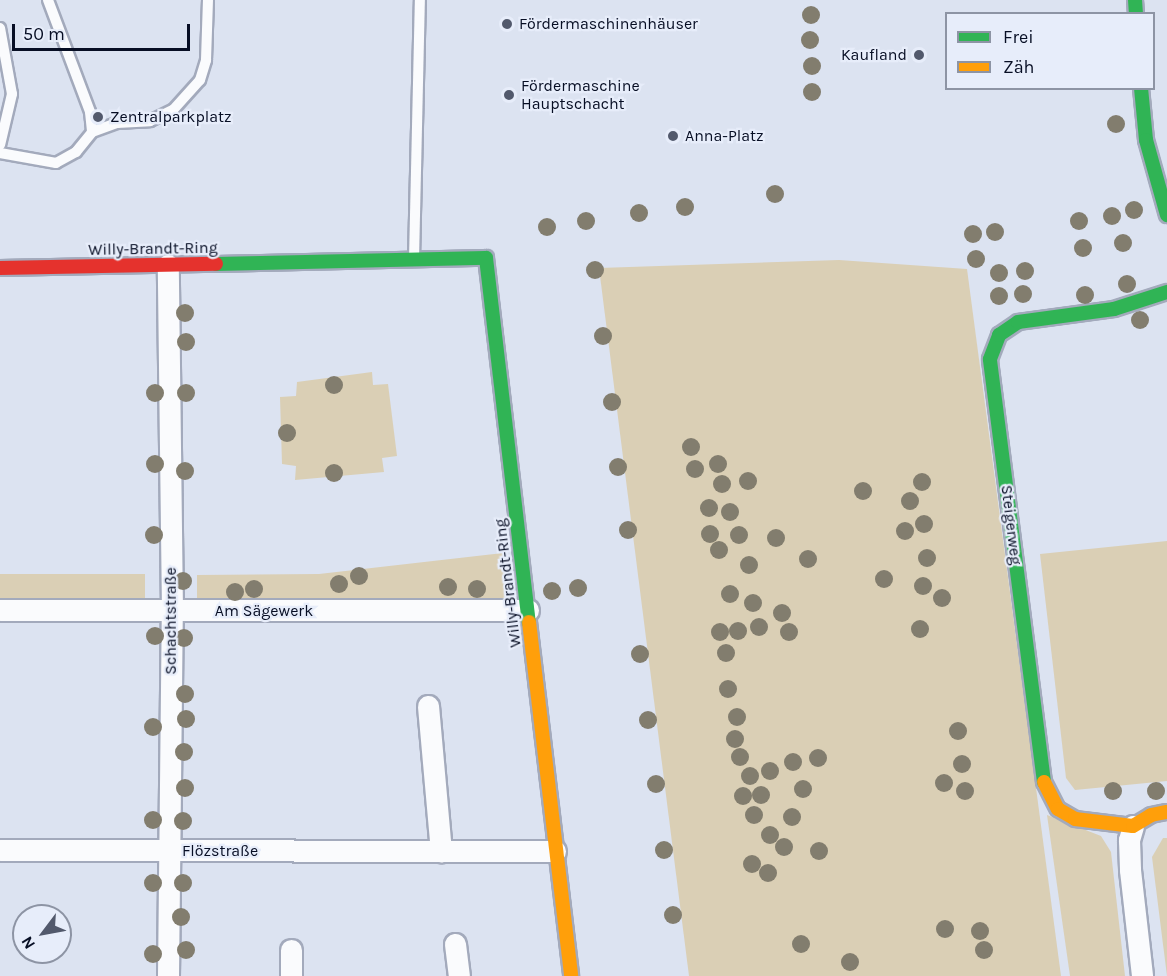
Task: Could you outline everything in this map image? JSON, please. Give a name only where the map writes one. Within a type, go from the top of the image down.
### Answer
[{"type":"street","points":[[1141,90],[1146,140],[1167,215]]},
{"type":"street","name":"Willy-Brandt-Ring","points":[[0,268],[486,258],[571,976]]},
{"type":"street","name":"Schachtstraße","points":[[168,265],[172,611],[168,976]]},
{"type":"street","name":"Steigerweg","points":[[1167,292],[1114,309],[1018,322],[999,335],[990,359],[1045,789],[1058,809],[1075,819],[1133,825],[1151,815],[1167,812]]},
{"type":"street","name":"Am Sägewerk","points":[[0,610],[528,610]]},
{"type":"street","points":[[428,706],[441,851]]},
{"type":"street","points":[[1133,825],[1129,840],[1130,870],[1142,976]]},
{"type":"street","name":"Flözstraße","points":[[0,850],[555,851]]},
{"type":"street","points":[[455,944],[459,976]]},
{"type":"street","points":[[291,950],[291,976]]},
{"type":"lane","points":[[48,0],[90,112],[92,132]]},
{"type":"lane","points":[[0,153],[56,163],[76,153],[92,132],[117,123],[150,121],[173,110],[200,80],[206,60],[208,0]]},
{"type":"lane","points":[[414,259],[420,0]]},
{"type":"lane","points":[[0,28],[12,94],[0,145]]},
{"type":"shaded area","points":[[839,260],[967,269],[1061,976],[689,976],[599,268]]},
{"type":"shaded area","points":[[372,372],[373,385],[388,384],[397,456],[382,458],[384,472],[295,480],[296,466],[282,464],[280,397],[296,396],[297,382]]},
{"type":"shaded area","points":[[1167,541],[1167,781],[1075,790],[1066,778],[1040,554]]},
{"type":"shaded area","points":[[503,553],[509,602],[197,601],[197,575],[319,574]]},
{"type":"shaded area","points":[[0,574],[145,574],[145,601],[0,601]]},
{"type":"shaded area","points":[[1047,815],[1101,836],[1111,852],[1125,976],[1070,976]]},
{"type":"shaded area","points":[[1163,838],[1167,838],[1167,976],[1152,857]]},
{"type":"traffic: fast","points":[[1135,0],[1136,12]]},
{"type":"traffic: fast","points":[[1141,90],[1146,140],[1167,215]]},
{"type":"traffic: fast","points":[[216,264],[486,258],[529,622]]},
{"type":"traffic: fast","points":[[1044,782],[990,359],[999,335],[1018,322],[1114,309],[1167,292]]},
{"type":"traffic: slow","points":[[529,622],[571,976]]},
{"type":"traffic: slow","points":[[1044,782],[1058,809],[1075,819],[1133,826],[1151,815],[1167,812]]},
{"type":"traffic: jam","points":[[0,268],[216,264]]},
{"type":"place","name":"Fördermaschinenhäuser","points":[[507,24]]},
{"type":"place","name":"Kaufland","points":[[919,55]]},
{"type":"place","name":"Fördermaschine Hauptschacht","points":[[509,95]]},
{"type":"place","name":"Zentralparkplatz","points":[[98,117]]},
{"type":"place","name":"Anna-Platz","points":[[673,136]]}]
